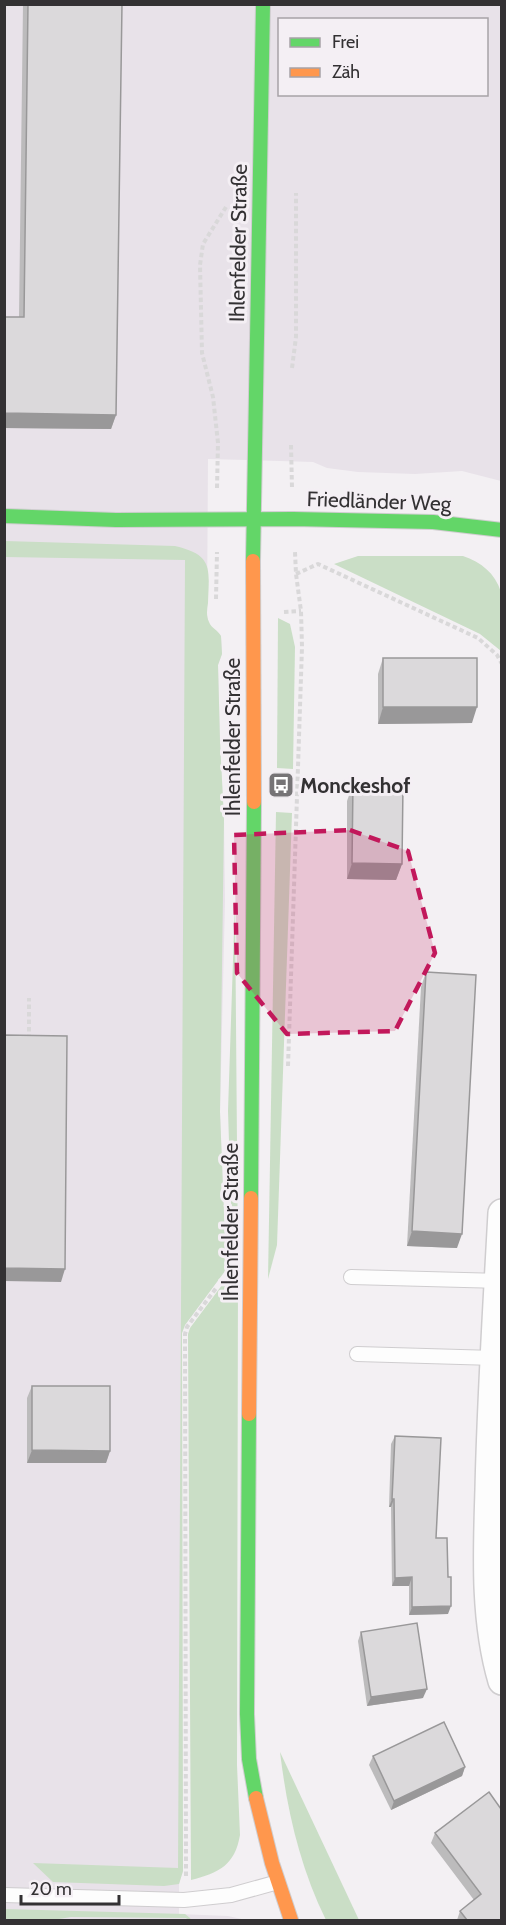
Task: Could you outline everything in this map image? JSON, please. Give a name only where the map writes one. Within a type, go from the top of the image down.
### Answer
[{"type":"main road","name":"Ihlenfelder Straße","points":[[263,4],[254,519],[247,1714],[250,1763],[256,1797],[278,1882],[291,1920]]},
{"type":"main road","points":[[4,516],[116,520],[254,519]]},
{"type":"main road","name":"Friedländer Weg","points":[[254,519],[433,522],[501,530]]},
{"type":"street","points":[[501,1213],[487,1573],[501,1681]]},
{"type":"lane","points":[[351,1277],[500,1281]]},
{"type":"lane","points":[[357,1354],[495,1358]]},
{"type":"lane","points":[[4,1895],[184,1900],[231,1895],[278,1882]]},
{"type":"path","points":[[291,377],[296,337],[296,186]]},
{"type":"path","points":[[290,436],[296,574],[302,612],[302,647]]},
{"type":"path","points":[[296,574],[318,564],[478,638],[497,655],[501,664]]},
{"type":"path","points":[[28,1048],[29,998]]},
{"type":"path","points":[[184,1900],[187,1868],[185,1334],[187,1327],[221,1281]]},
{"type":"highlighted area","points":[[350,830],[408,851],[435,953],[395,1031],[287,1034],[237,973],[234,835]]},
{"type":"shaded area","points":[[5,5],[501,5],[501,481],[462,471],[415,474],[358,472],[327,468],[313,462],[208,459],[207,615],[209,625],[221,636],[222,654],[218,665],[225,901],[220,1112],[226,1265],[225,1271],[185,1325],[182,1333],[183,1871],[179,1884],[179,1914],[228,1916],[246,1920],[5,1920]]},
{"type":"green space","points":[[5,541],[175,546],[188,550],[203,559],[206,565],[209,581],[207,617],[221,636],[222,654],[218,665],[224,820],[220,1112],[226,1265],[225,1271],[185,1325],[182,1333],[183,1871],[179,1884],[164,1886],[53,1882],[33,1863],[178,1868],[185,560],[5,557]]},
{"type":"green space","points":[[358,556],[463,556],[476,561],[491,574],[501,592],[501,651],[480,634],[334,564]]},
{"type":"green space","points":[[278,618],[290,624],[295,647],[293,769],[277,768]]},
{"type":"green space","points":[[276,812],[292,813],[277,1245],[268,1279]]},
{"type":"green space","points":[[235,900],[238,1268],[237,1765],[240,1835],[230,1861],[217,1871],[191,1880],[188,1334],[190,1328],[231,1273],[233,1266],[228,1111]]},
{"type":"green space","points":[[280,1752],[359,1920],[326,1920],[309,1880],[296,1838],[286,1795]]},
{"type":"green space","points":[[5,1909],[185,1914],[191,1920],[185,1920],[187,1918],[71,1917],[53,1920],[5,1920]]},
{"type":"building","points":[[28,4],[122,4],[116,415],[4,413],[4,317],[24,317]]},
{"type":"building","points":[[383,658],[477,658],[477,707],[383,707]]},
{"type":"building","points":[[353,784],[403,785],[402,864],[352,863]]},
{"type":"building","points":[[426,972],[476,975],[462,1234],[412,1231]]},
{"type":"building","points":[[4,1035],[67,1036],[65,1269],[4,1268]]},
{"type":"building","points":[[32,1386],[110,1386],[110,1451],[32,1450]]},
{"type":"building","points":[[395,1436],[441,1438],[436,1538],[447,1538],[451,1606],[412,1607],[412,1577],[395,1578],[394,1499],[392,1499]]},
{"type":"building","points":[[417,1623],[427,1689],[371,1697],[361,1632]]},
{"type":"building","points":[[444,1722],[465,1767],[394,1801],[373,1756]]},
{"type":"building","points":[[489,1792],[501,1809],[501,1920],[467,1920],[460,1911],[481,1894],[435,1833]]},
{"type":"traffic: fast","points":[[253,561],[263,4]]},
{"type":"traffic: fast","points":[[4,516],[116,520],[293,519],[433,522],[502,530]]},
{"type":"traffic: fast","points":[[251,1198],[254,802]]},
{"type":"traffic: fast","points":[[249,1414],[247,1714],[249,1759],[256,1798]]},
{"type":"traffic: slow","points":[[253,561],[254,802]]},
{"type":"traffic: slow","points":[[249,1414],[251,1198]]},
{"type":"traffic: slow","points":[[256,1798],[272,1863],[291,1920]]},
{"type":"place","name":"Monckeshof","points":[[281,785]]}]
